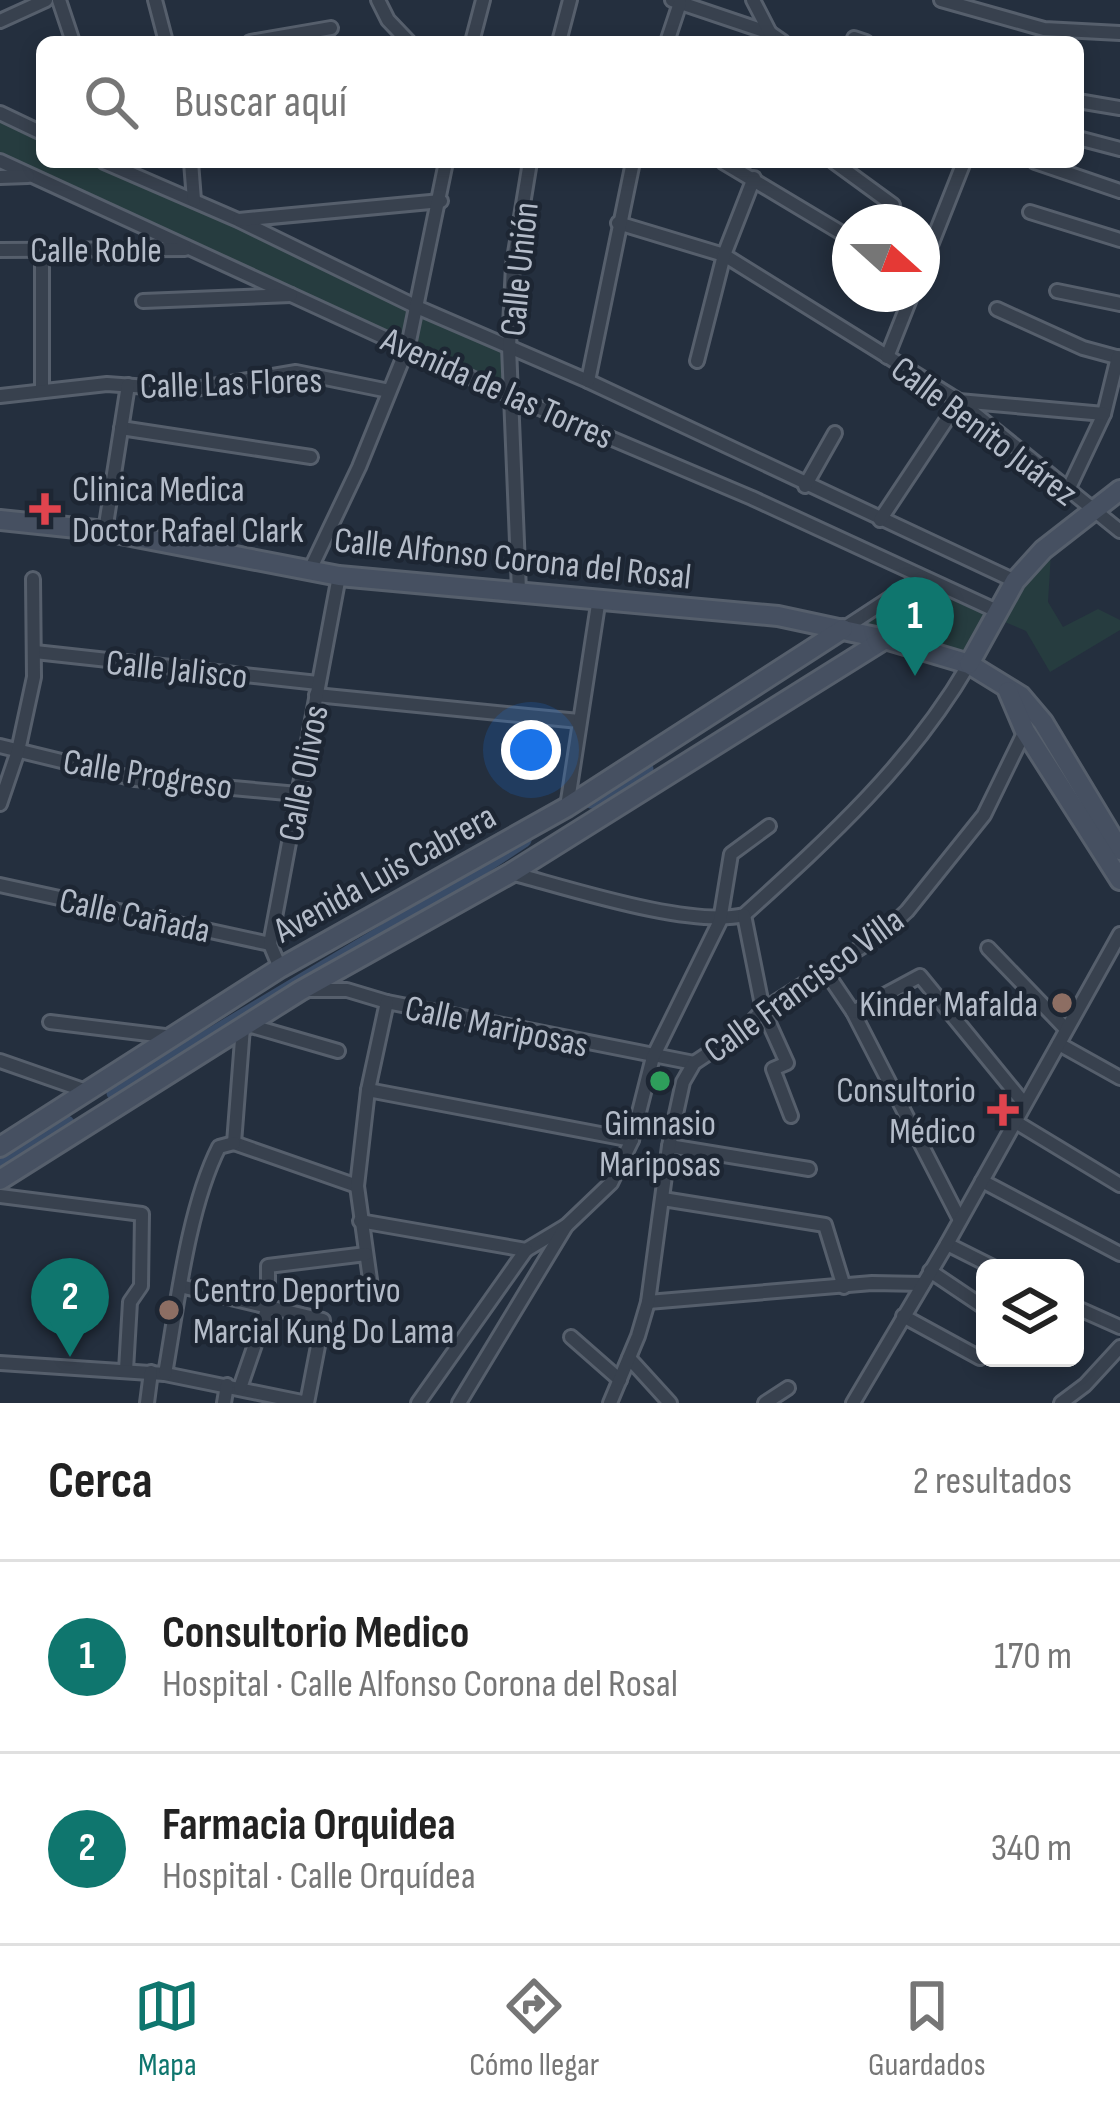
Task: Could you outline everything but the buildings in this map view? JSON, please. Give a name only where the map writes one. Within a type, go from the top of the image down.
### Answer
[{"type":"street","points":[[0,21],[46,0]]},
{"type":"street","points":[[59,0],[71,36]]},
{"type":"street","points":[[155,0],[164,36]]},
{"type":"street","points":[[378,0],[403,36]]},
{"type":"street","points":[[474,36],[483,0]]},
{"type":"street","points":[[561,36],[571,0]]},
{"type":"street","points":[[753,0],[770,33]]},
{"type":"street","points":[[940,0],[1044,28],[1120,33]]},
{"type":"street","points":[[668,36],[676,1],[775,36]]},
{"type":"street","points":[[285,36],[331,28]]},
{"type":"street","points":[[1084,102],[1120,109]]},
{"type":"street","points":[[0,113],[36,130]]},
{"type":"street","points":[[1084,140],[1120,149]]},
{"type":"street","name":"Avenida de las Torres","points":[[0,161],[997,611]]},
{"type":"street","name":"Avenida de las Torres","points":[[119,168],[1015,581]]},
{"type":"street","points":[[191,168],[194,200]]},
{"type":"street","points":[[310,570],[408,346],[445,168]]},
{"type":"street","name":"Calle Unión","points":[[519,591],[509,347],[513,265],[529,168]]},
{"type":"street","points":[[588,381],[632,168]]},
{"type":"street","points":[[735,168],[832,227]]},
{"type":"street","points":[[842,168],[892,204]]},
{"type":"street","points":[[940,223],[962,168]]},
{"type":"street","points":[[1053,168],[1120,191]]},
{"type":"street","points":[[0,177],[29,176]]},
{"type":"street","points":[[697,361],[724,255],[754,178]]},
{"type":"street","points":[[238,220],[441,201]]},
{"type":"street","points":[[1030,212],[1120,240]]},
{"type":"street","name":"Calle Benito Juárez","points":[[619,223],[724,255],[959,401],[1120,531]]},
{"type":"street","points":[[42,247],[42,391]]},
{"type":"street","name":"Calle Roble","points":[[0,250],[192,249]]},
{"type":"street","points":[[1057,291],[1120,304]]},
{"type":"street","points":[[143,301],[292,295]]},
{"type":"street","points":[[998,309],[1083,348],[1119,358],[1104,414],[1068,490]]},
{"type":"street","points":[[887,357],[905,312]]},
{"type":"street","name":"Calle Las Flores","points":[[0,396],[107,383],[189,390],[296,372],[388,391]]},
{"type":"street","points":[[105,530],[128,385]]},
{"type":"street","points":[[880,520],[959,401],[1104,414]]},
{"type":"street","points":[[121,428],[311,457]]},
{"type":"street","points":[[806,485],[835,433]]},
{"type":"street","points":[[511,872],[597,896],[720,921],[744,915],[870,799],[949,698],[1015,581],[1043,550],[1120,490]]},
{"type":"street","name":"Calle Alfonso Corona del Rosal","points":[[0,520],[105,530],[339,576],[778,616],[885,639],[969,664],[1021,696],[1043,722],[1120,850]]},
{"type":"street","name":"Calle Olivos","points":[[270,944],[339,576]]},
{"type":"street","name":"Avenida Luis Cabrera","points":[[0,1147],[280,968],[567,807],[921,578]]},
{"type":"street","points":[[0,804],[30,704],[34,579]]},
{"type":"street","points":[[567,807],[599,598]]},
{"type":"street","name":"Avenida Luis Cabrera","points":[[0,1180],[300,991],[511,872],[885,639]]},
{"type":"street","name":"Calle Jalisco","points":[[35,652],[579,722]]},
{"type":"street","points":[[1008,691],[1025,731],[1120,880]]},
{"type":"street","name":"Calle Francisco Villa","points":[[610,1403],[648,1302],[669,1146],[683,1082],[694,1063],[745,1029],[763,1010],[882,934],[931,884],[984,814],[1025,731]]},
{"type":"street","name":"Calle Progreso","points":[[0,746],[134,778],[298,794]]},
{"type":"street","points":[[645,754],[664,777]]},
{"type":"street","points":[[418,1403],[526,1250],[566,1226],[610,1183],[632,1140],[653,1057],[720,921],[730,854],[769,826]]},
{"type":"street","name":"Calle Cañada","points":[[0,885],[270,944]]},
{"type":"street","points":[[744,915],[763,1010],[787,1063],[773,1069],[791,1116]]},
{"type":"street","points":[[853,1403],[1120,934]]},
{"type":"street","points":[[270,944],[280,968]]},
{"type":"street","points":[[988,948],[1066,1029]]},
{"type":"street","points":[[826,972],[853,1012],[960,1220]]},
{"type":"street","points":[[853,1012],[920,976],[1023,1102]]},
{"type":"street","name":"Calle Mariposas","points":[[300,991],[347,991],[694,1063]]},
{"type":"street","points":[[371,1287],[356,1186],[368,1090],[387,1002]]},
{"type":"street","points":[[50,1022],[175,1037]]},
{"type":"street","points":[[234,1143],[245,1025],[338,1052]]},
{"type":"street","points":[[1059,1044],[1120,1078]]},
{"type":"street","points":[[0,1061],[106,1095],[109,1110]]},
{"type":"street","points":[[368,1090],[632,1140]]},
{"type":"street","points":[[72,1104],[71,1120],[83,1127]]},
{"type":"street","points":[[1014,1121],[1120,1185]]},
{"type":"street","points":[[147,1403],[216,1152],[223,1144],[234,1143],[356,1186]]},
{"type":"street","points":[[669,1146],[809,1168]]},
{"type":"street","points":[[982,1181],[1120,1254]]},
{"type":"street","points":[[0,1196],[142,1214],[141,1286],[130,1302],[126,1370]]},
{"type":"street","points":[[663,1199],[825,1225],[844,1287]]},
{"type":"street","points":[[360,1221],[526,1250]]},
{"type":"street","points":[[460,1403],[566,1226]]},
{"type":"street","points":[[947,1244],[977,1259]]},
{"type":"street","points":[[224,1403],[268,1307],[268,1266],[366,1254]]},
{"type":"street","points":[[648,1302],[927,1277],[976,1303]]},
{"type":"street","points":[[0,1363],[158,1373],[307,1403],[322,1320],[180,1286]]},
{"type":"street","points":[[1084,1310],[1120,1328]]},
{"type":"street","points":[[903,1316],[976,1356]]},
{"type":"street","points":[[571,1336],[620,1380]]},
{"type":"street","points":[[1061,1403],[1120,1347]]},
{"type":"street","points":[[629,1358],[670,1403]]},
{"type":"street","points":[[765,1403],[788,1388]]},
{"type":"green space","points":[[0,120],[36,136],[36,168],[105,168],[412,310],[408,340],[0,155]]},
{"type":"green space","points":[[422,314],[507,351],[510,390],[415,344]]},
{"type":"green space","points":[[1051,553],[1048,602],[1063,627],[1098,609],[1120,620],[1120,630],[1050,672],[1026,631],[1000,620],[1018,587]]},
{"type":"green space","points":[[923,584],[990,614],[966,658],[856,626]]},
{"type":"waterway","points":[[591,801],[646,769]]},
{"type":"waterway","points":[[114,1093],[382,933],[524,840]]},
{"type":"waterway","points":[[0,1163],[67,1123]]},
{"type":"place","name":"Clinica Medica Doctor Rafael Clark","points":[[45,509]]},
{"type":"place","name":"Consultorio Medico","points":[[915,676]]},
{"type":"place","name":"Kinder Mafalda","points":[[1062,1003]]},
{"type":"place","name":"Gimnasio Mariposas","points":[[660,1081]]},
{"type":"place","name":"Consultorio Médico","points":[[1003,1110]]},
{"type":"place","name":"Centro Deportivo Marcial Kung Do Lama","points":[[169,1310]]},
{"type":"place","name":"Farmacia Orquidea","points":[[70,1357]]}]
